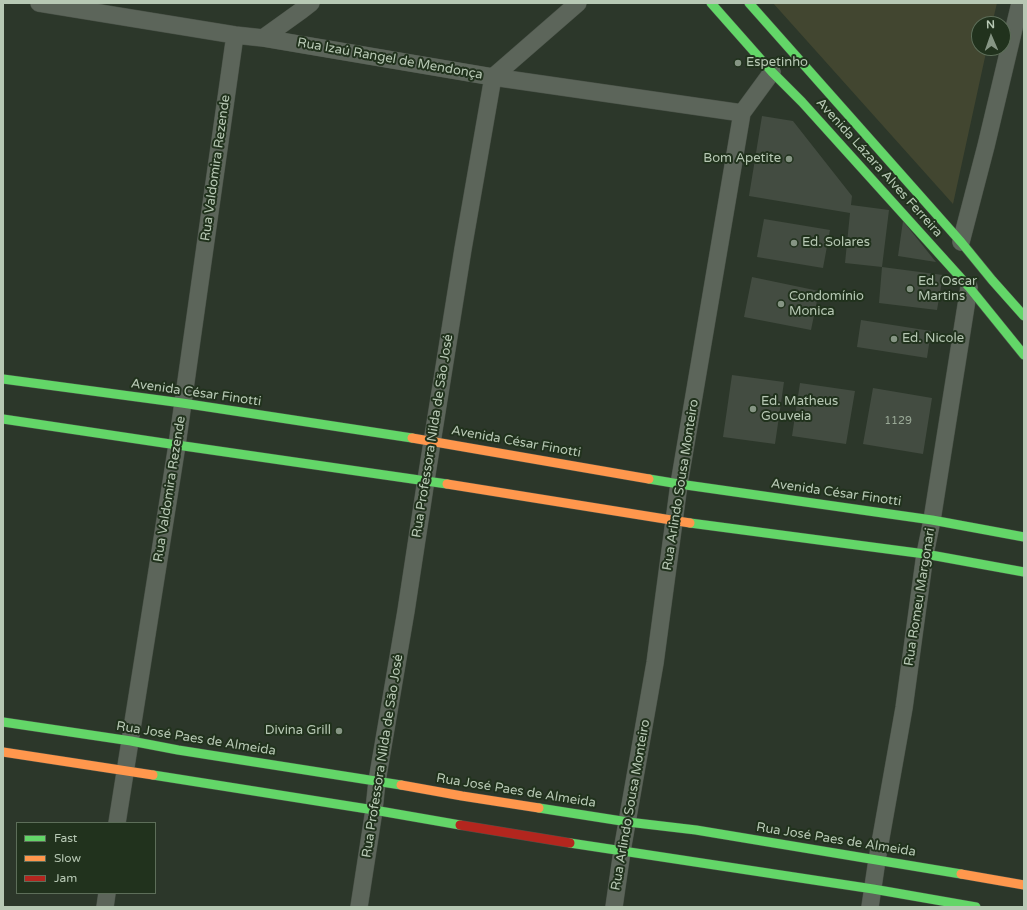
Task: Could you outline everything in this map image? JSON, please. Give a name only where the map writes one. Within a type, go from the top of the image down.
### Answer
[{"type":"main road","name":"Avenida Lázara Alves Ferreira","points":[[711,3],[772,72],[845,145],[969,287],[1024,355]]},
{"type":"main road","name":"Avenida Lázara Alves Ferreira","points":[[749,3],[859,132],[962,242],[992,280],[1024,316]]},
{"type":"main road","name":"Avenida César Finotti","points":[[3,379],[182,403],[432,441],[679,484],[932,520],[1024,537]]},
{"type":"main road","points":[[3,419],[426,480],[674,521],[925,554],[1024,572]]},
{"type":"main road","name":"Rua José Paes de Almeida","points":[[3,722],[131,741],[628,822],[696,830],[1024,885]]},
{"type":"main road","points":[[3,752],[374,810],[495,831],[872,889],[976,907]]},
{"type":"street","name":"Rua Izaú Rangel de Mendonça","points":[[39,3],[235,35],[263,38],[493,77],[742,113]]},
{"type":"street","points":[[263,38],[310,3]]},
{"type":"street","points":[[493,77],[578,3]]},
{"type":"street","points":[[962,242],[1020,3]]},
{"type":"street","name":"Rua Valdomira Rezende","points":[[117,822],[177,445],[235,35]]},
{"type":"street","name":"Rua Arlindo Sousa Monteiro","points":[[614,907],[622,851],[655,663],[679,484],[742,113],[772,72]]},
{"type":"street","name":"Rua Professora Nilda de São José","points":[[359,907],[377,781],[406,611],[463,249],[493,77]]},
{"type":"street","name":"Rua Romeu Margonari","points":[[870,907],[904,708],[925,554],[932,520],[969,287]]},
{"type":"street","points":[[105,907],[107,894]]},
{"type":"green space","points":[[773,3],[997,3],[994,16],[971,16],[971,56],[985,56],[953,204]]},
{"type":"building","name":"Bom Apetite","points":[[762,116],[793,121],[852,196],[851,205],[889,210],[882,267],[845,263],[850,213],[749,196]]},
{"type":"building","name":"Ed. Solares","points":[[764,219],[830,230],[823,268],[757,257]]},
{"type":"building","points":[[903,221],[936,262],[898,256]]},
{"type":"building","name":"Ed. Oscar Martins","points":[[882,267],[943,275],[937,310],[879,303]]},
{"type":"building","name":"Condomínio Monica","points":[[752,277],[819,291],[811,330],[744,317]]},
{"type":"building","name":"Ed. Nicole","points":[[861,320],[931,331],[927,358],[857,347]]},
{"type":"building","name":"Ed. Matheus Gouveia","points":[[732,375],[784,382],[775,444],[723,437]]},
{"type":"building","points":[[800,383],[855,391],[846,444],[792,436]]},
{"type":"building","points":[[873,388],[932,398],[923,454],[863,444]]},
{"type":"traffic: fast","points":[[711,3],[772,72],[802,102],[969,287],[1024,355]]},
{"type":"traffic: fast","points":[[749,3],[961,242],[1024,316]]},
{"type":"traffic: fast","points":[[3,379],[182,403],[412,438]]},
{"type":"traffic: fast","points":[[3,419],[447,484]]},
{"type":"traffic: fast","points":[[649,479],[932,520],[1024,537]]},
{"type":"traffic: fast","points":[[690,523],[925,554],[1024,572]]},
{"type":"traffic: fast","points":[[3,722],[131,741],[178,750],[401,785]]},
{"type":"traffic: fast","points":[[153,775],[460,825]]},
{"type":"traffic: fast","points":[[539,808],[628,822],[696,830],[961,874]]},
{"type":"traffic: fast","points":[[570,843],[873,889],[976,907]]},
{"type":"traffic: slow","points":[[412,438],[649,479]]},
{"type":"traffic: slow","points":[[447,484],[690,523]]},
{"type":"traffic: slow","points":[[3,752],[153,775]]},
{"type":"traffic: slow","points":[[401,785],[539,808]]},
{"type":"traffic: slow","points":[[961,874],[1024,885]]},
{"type":"traffic: jam","points":[[460,825],[570,843]]},
{"type":"place","name":"Espetinho","points":[[738,63]]},
{"type":"place","name":"Bom Apetite","points":[[789,159]]},
{"type":"place","name":"Ed. Solares","points":[[794,243]]},
{"type":"place","name":"Ed. Oscar Martins","points":[[910,289]]},
{"type":"place","name":"Condomínio Monica","points":[[781,304]]},
{"type":"place","name":"Ed. Nicole","points":[[894,339]]},
{"type":"place","name":"Ed. Matheus Gouveia","points":[[753,409]]},
{"type":"place","name":"Divina Grill","points":[[339,731]]}]
